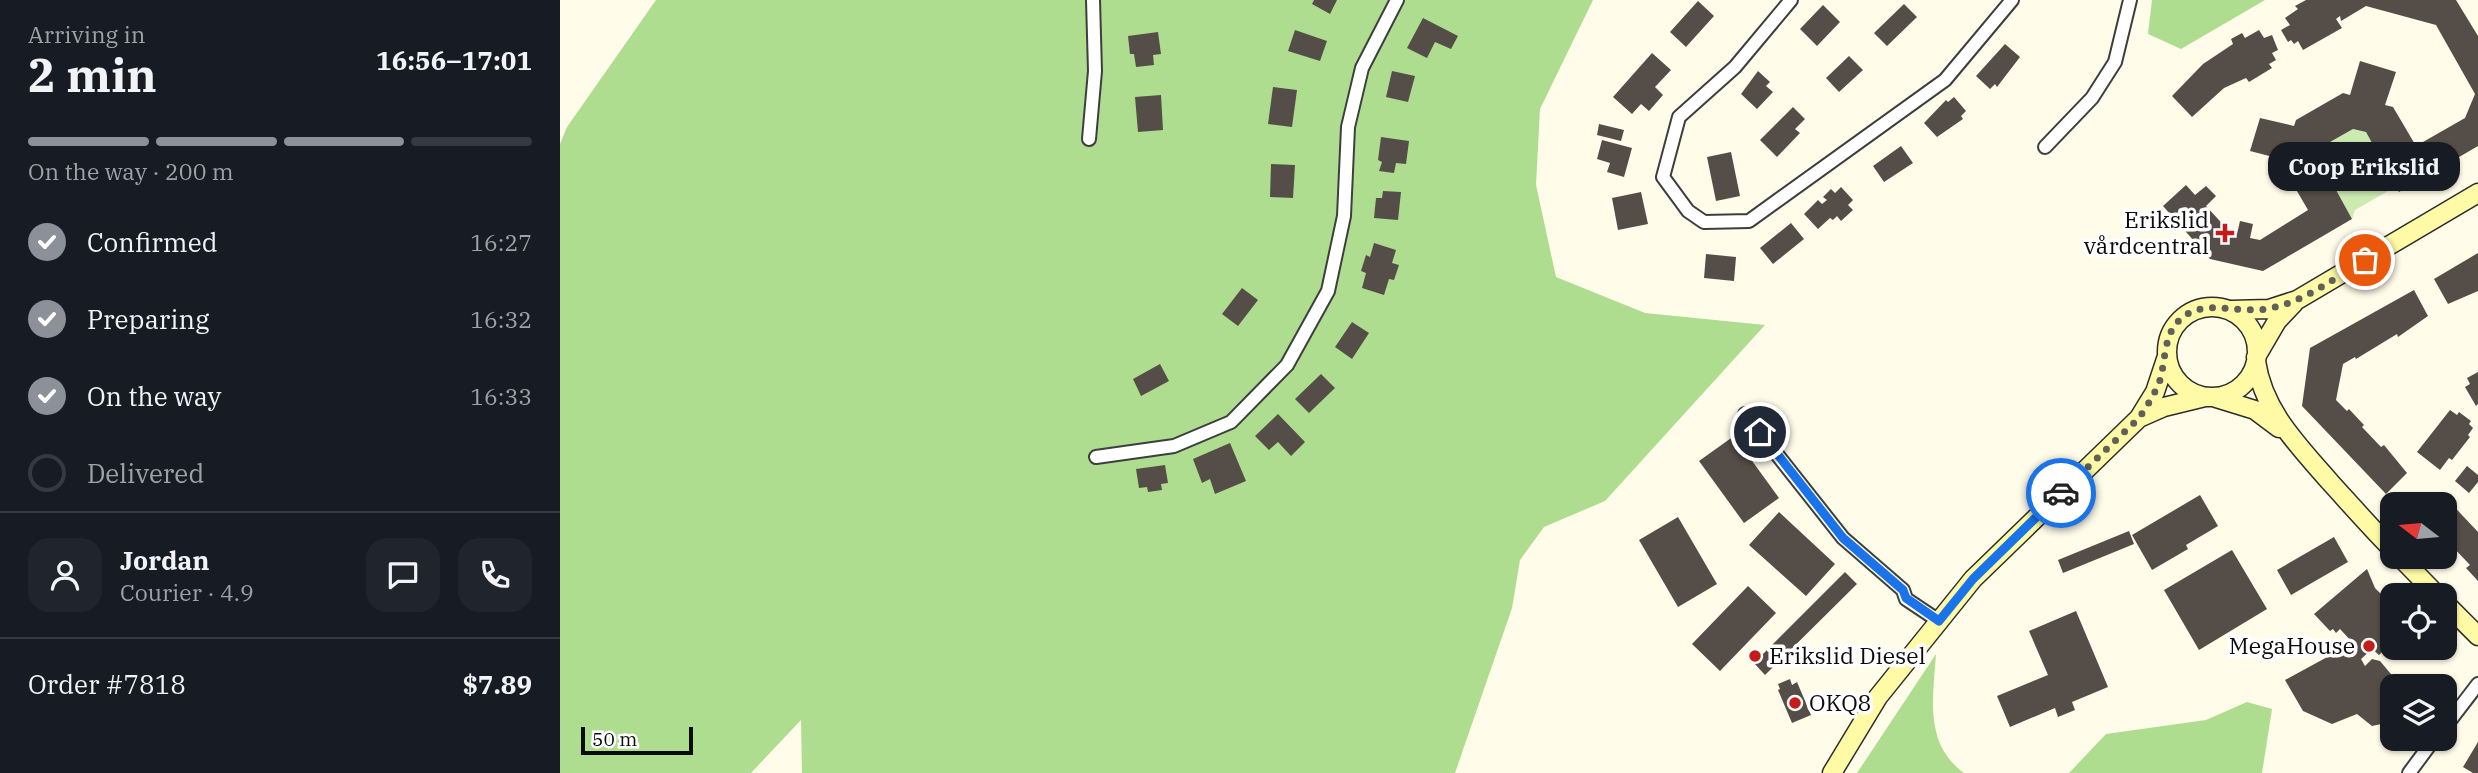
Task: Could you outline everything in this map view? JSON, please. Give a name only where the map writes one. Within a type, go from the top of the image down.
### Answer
[{"type":"main road","points":[[1832,773],[1878,697],[1973,579],[2139,418],[2155,392],[2172,330],[2184,316],[2205,307],[2244,312],[2269,309],[2297,300],[2478,193]]},
{"type":"main road","points":[[2139,418],[2164,407],[2229,394],[2243,385],[2277,321],[2297,300]]},
{"type":"main road","points":[[2227,310],[2250,327],[2255,342],[2258,378],[2267,401],[2292,439],[2380,536]]},
{"type":"main road","points":[[2166,356],[2176,380],[2192,393],[2255,410],[2292,439]]},
{"type":"main road","points":[[2412,569],[2425,583]]},
{"type":"main road","points":[[2457,615],[2478,636]]},
{"type":"street","points":[[1089,139],[1096,71],[1093,0]]},
{"type":"street","points":[[1096,457],[1174,446],[1231,422],[1287,365],[1328,291],[1344,215],[1348,127],[1356,92],[1362,68],[1397,0]]},
{"type":"street","points":[[1791,0],[1735,67],[1679,117],[1663,177],[1688,211],[1704,222],[1749,221],[1869,135],[1945,80],[2012,0]]},
{"type":"street","points":[[2045,147],[2092,98],[2115,62],[2130,0]]},
{"type":"street","points":[[1745,414],[1843,538],[1903,590],[1906,598],[1939,621]]},
{"type":"street","points":[[2457,711],[2478,684]]},
{"type":"street","points":[[2409,773],[2425,751]]},
{"type":"green space","points":[[656,0],[1593,0],[1540,109],[1536,185],[1556,277],[1645,313],[1765,325],[1605,501],[1544,527],[1520,560],[1512,608],[1455,773],[802,773],[801,720],[751,773],[560,773],[560,144],[567,127]]},
{"type":"green space","points":[[2152,0],[2265,0],[2181,49],[2148,34]]},
{"type":"green space","points":[[2353,129],[2366,132],[2398,188],[2395,187],[2355,210],[2352,219],[2319,159],[2323,146]]},
{"type":"green space","points":[[1936,654],[1933,703],[1937,734],[1951,761],[1964,773],[1857,773]]},
{"type":"green space","points":[[2247,702],[2272,709],[2262,773],[2069,773],[2106,734],[2206,720]]},
{"type":"building","points":[[1314,0],[1337,0],[1330,14],[1312,4]]},
{"type":"building","points":[[2306,0],[2456,0],[2478,36],[2478,146],[2399,192],[2366,132],[2353,129],[2323,146],[2319,159],[2352,219],[2263,271],[2210,259],[2163,206],[2186,185],[2195,195],[2206,186],[2216,196],[2206,206],[2230,232],[2237,234],[2240,221],[2253,224],[2250,238],[2260,240],[2308,210],[2283,167],[2285,160],[2250,151],[2260,118],[2294,126],[2296,120],[2343,93],[2350,95],[2360,61],[2396,72],[2385,105],[2393,107],[2416,146],[2465,118],[2475,94],[2436,25],[2366,6],[2341,21],[2340,16],[2336,19],[2342,28],[2303,50],[2298,41],[2294,44],[2291,40],[2288,42],[2281,30],[2290,25],[2285,18],[2298,9],[2295,6]]},
{"type":"building","points":[[1698,1],[1714,16],[1686,47],[1670,32]]},
{"type":"building","points":[[1904,4],[1917,17],[1887,46],[1874,33]]},
{"type":"building","points":[[1823,5],[1840,22],[1817,46],[1800,29]]},
{"type":"building","points":[[1423,18],[1458,36],[1451,49],[1435,42],[1427,58],[1407,48]]},
{"type":"building","points":[[1295,30],[1327,41],[1320,61],[1288,51]]},
{"type":"building","points":[[2259,30],[2264,38],[2272,35],[2278,50],[2272,53],[2276,60],[2269,64],[2272,68],[2249,82],[2246,78],[2224,88],[2192,117],[2172,96],[2203,64],[2233,44],[2231,39],[2242,33],[2245,38]]},
{"type":"building","points":[[1158,32],[1161,54],[1153,55],[1154,65],[1136,67],[1134,54],[1130,54],[1128,36]]},
{"type":"building","points":[[2005,44],[2020,57],[1997,87],[1995,84],[1990,89],[1976,76]]},
{"type":"building","points":[[1652,53],[1671,70],[1655,87],[1663,95],[1649,111],[1641,104],[1632,114],[1613,97]]},
{"type":"building","points":[[1849,56],[1863,70],[1839,92],[1826,78]]},
{"type":"building","points":[[1392,71],[1415,76],[1408,102],[1386,97]]},
{"type":"building","points":[[1758,71],[1770,82],[1766,86],[1773,92],[1757,109],[1741,94]]},
{"type":"building","points":[[1273,87],[1297,90],[1292,127],[1268,124]]},
{"type":"building","points":[[1161,95],[1163,130],[1138,132],[1135,97]]},
{"type":"building","points":[[1954,97],[1966,111],[1961,116],[1963,119],[1937,137],[1924,123],[1946,100],[1948,102]]},
{"type":"building","points":[[1793,107],[1805,119],[1795,129],[1800,133],[1777,157],[1760,140]]},
{"type":"building","points":[[1599,124],[1624,130],[1621,141],[1597,135]]},
{"type":"building","points":[[1381,137],[1409,141],[1406,164],[1396,163],[1394,173],[1379,171],[1382,162],[1378,160]]},
{"type":"building","points":[[1602,140],[1632,148],[1624,177],[1607,172],[1610,163],[1597,159]]},
{"type":"building","points":[[1901,146],[1913,163],[1884,182],[1873,166]]},
{"type":"building","points":[[1731,152],[1740,196],[1716,201],[1707,157]]},
{"type":"building","points":[[1271,164],[1295,165],[1293,198],[1270,197]]},
{"type":"building","points":[[1841,187],[1853,200],[1848,205],[1853,210],[1841,221],[1837,216],[1833,220],[1830,218],[1818,229],[1804,214],[1818,200],[1822,204],[1827,200],[1823,197],[1831,189],[1835,193]]},
{"type":"building","points":[[1383,191],[1401,192],[1398,220],[1374,218],[1376,198],[1382,198]]},
{"type":"building","points":[[1641,192],[1648,224],[1618,230],[1612,198]]},
{"type":"building","points":[[1791,223],[1804,239],[1773,264],[1760,248]]},
{"type":"building","points":[[1374,243],[1396,250],[1392,263],[1399,265],[1394,280],[1389,279],[1384,295],[1362,288],[1366,273],[1361,271],[1366,255],[1370,257]]},
{"type":"building","points":[[2478,253],[2478,291],[2448,304],[2434,279]]},
{"type":"building","points":[[1706,254],[1736,257],[1734,281],[1704,278]]},
{"type":"building","points":[[1242,288],[1258,300],[1238,326],[1222,314]]},
{"type":"building","points":[[2414,290],[2428,316],[2398,337],[2397,334],[2343,364],[2336,400],[2347,411],[2349,409],[2364,425],[2362,427],[2381,447],[2384,445],[2407,473],[2388,492],[2384,492],[2302,406],[2310,348]]},
{"type":"building","points":[[1352,322],[1369,333],[1352,359],[1335,347]]},
{"type":"building","points":[[1160,364],[1169,381],[1141,396],[1133,379]]},
{"type":"building","points":[[2478,372],[2476,406],[2465,387],[2470,384],[2467,378]]},
{"type":"building","points":[[1321,374],[1335,388],[1309,413],[1295,399]]},
{"type":"building","points":[[2450,410],[2457,415],[2459,412],[2471,421],[2469,424],[2473,428],[2468,435],[2470,437],[2452,460],[2449,458],[2440,470],[2417,452]]},
{"type":"building","points":[[1278,414],[1305,442],[1291,456],[1278,442],[1269,450],[1255,436]]},
{"type":"building","points":[[1734,436],[1779,498],[1744,523],[1699,461]]},
{"type":"building","points":[[1230,443],[1246,481],[1215,494],[1210,479],[1202,483],[1193,459]]},
{"type":"building","points":[[1165,465],[1168,483],[1161,484],[1162,490],[1148,492],[1147,487],[1139,488],[1136,469]]},
{"type":"building","points":[[2467,466],[2478,475],[2478,482],[2469,493],[2455,481]]},
{"type":"building","points":[[2200,495],[2218,526],[2186,545],[2188,549],[2152,570],[2132,535]]},
{"type":"building","points":[[2457,510],[2478,532],[2478,581],[2466,568],[2470,565],[2457,551]]},
{"type":"building","points":[[1779,512],[1835,564],[1806,596],[1749,545]]},
{"type":"building","points":[[1678,517],[1717,584],[1678,607],[1639,540]]},
{"type":"building","points":[[2129,531],[2134,544],[2063,573],[2058,560]]},
{"type":"building","points":[[2334,537],[2348,562],[2291,595],[2277,570]]},
{"type":"building","points":[[2232,550],[2267,609],[2199,650],[2164,590]]},
{"type":"building","name":"MegaHouse","points":[[2367,569],[2380,593],[2380,654],[2372,649],[2361,659],[2365,666],[2372,659],[2380,661],[2391,674],[2380,674],[2380,724],[2372,726],[2357,714],[2332,724],[2303,711],[2285,680],[2353,643],[2340,629],[2336,633],[2333,629],[2330,631],[2314,614]]},
{"type":"building","points":[[1845,572],[1857,584],[1765,675],[1754,663]]},
{"type":"building","points":[[1748,586],[1776,613],[1720,671],[1692,644]]},
{"type":"building","points":[[2076,611],[2108,687],[2072,702],[2075,710],[2058,717],[2055,708],[2010,727],[1997,696],[2048,675],[2029,631]]},
{"type":"building","name":"OKQ8","points":[[1790,679],[1792,685],[1797,682],[1811,715],[1792,723],[1778,690],[1778,684]]},
{"type":"building","points":[[2478,742],[2478,773],[2473,773],[2463,767]]},
{"type":"way so far","points":[[2061,493],[2139,418],[2159,382],[2172,330],[2184,316],[2205,307],[2244,312],[2269,309],[2297,300],[2365,260]]},
{"type":"place","name":"Erikslid vårdcentral","points":[[2225,233]]},
{"type":"place","name":"Coop Erikslid","points":[[2365,260]]},
{"type":"place","name":"MegaHouse","points":[[2369,646]]},
{"type":"place","name":"Erikslid Diesel","points":[[1755,656]]},
{"type":"place","name":"OKQ8","points":[[1795,703]]},
{"type":"route","points":[[1760,432],[1843,538],[1903,590],[1906,598],[1939,621],[1973,579],[2061,493]]}]
